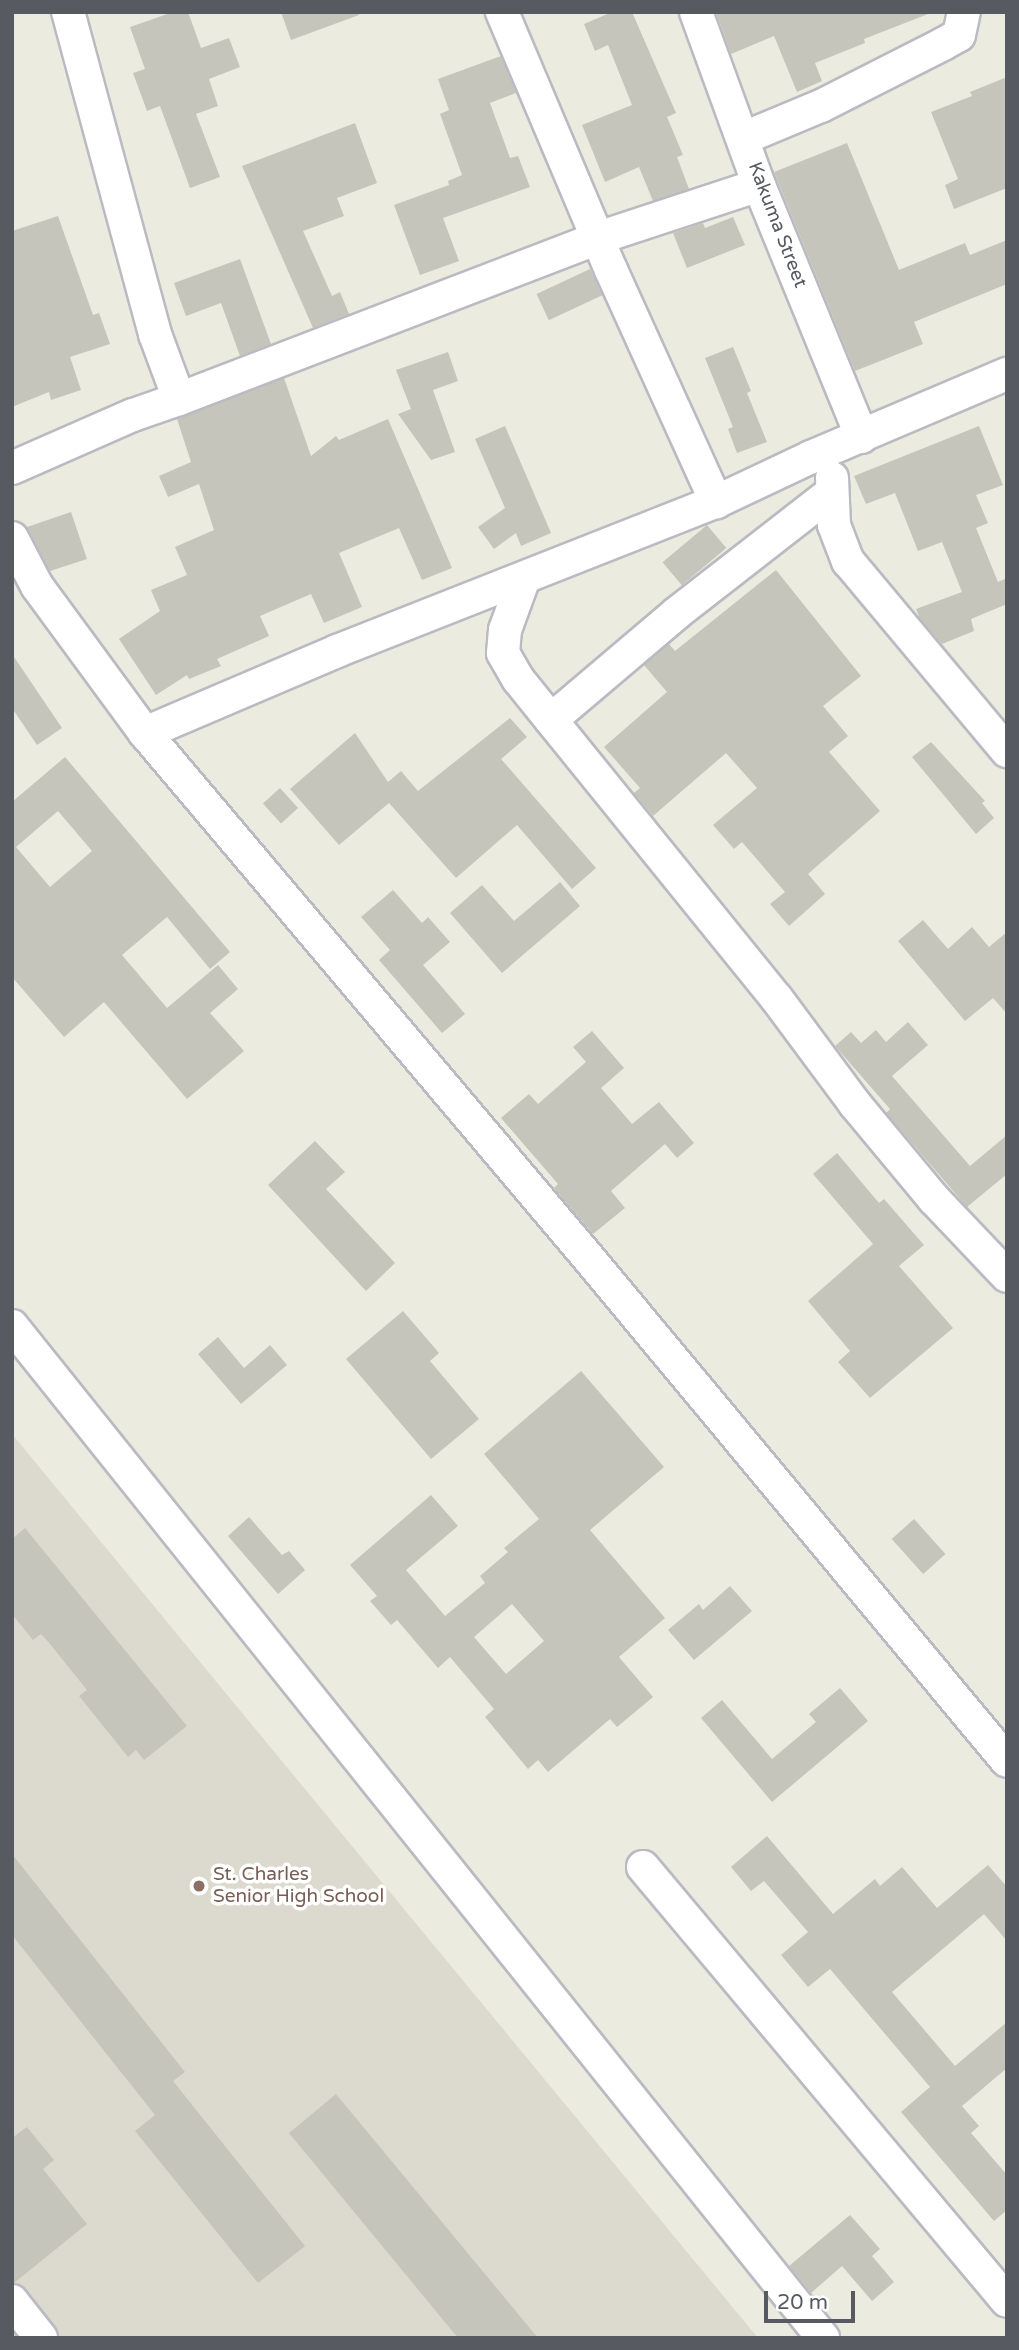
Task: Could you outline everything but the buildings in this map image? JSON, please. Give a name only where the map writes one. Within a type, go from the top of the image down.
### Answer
[{"type":"street","points":[[68,12],[155,334],[179,399]]},
{"type":"street","points":[[502,12],[598,238],[716,502]]},
{"type":"street","name":"Kakuma Street","points":[[696,12],[744,138],[848,443]]},
{"type":"street","points":[[744,138],[821,106],[959,35],[964,12]]},
{"type":"street","points":[[12,468],[133,415],[598,238],[759,185]]},
{"type":"street","points":[[145,733],[337,651],[716,502],[1007,374]]},
{"type":"street","points":[[848,443],[831,493],[834,525],[848,561],[1007,751]]},
{"type":"street","points":[[551,720],[667,621],[831,493]]},
{"type":"street","points":[[12,538],[37,586],[145,733],[591,1261],[1007,1761]]},
{"type":"street","points":[[524,578],[505,630],[503,653],[518,678],[777,999],[855,1104],[934,1199],[1007,1276]]},
{"type":"street","points":[[12,1326],[823,2338]]},
{"type":"street","points":[[643,1867],[1007,2301]]},
{"type":"street","points":[[12,2301],[41,2338]]},
{"type":"shaded area","name":"St. Charles Senior High School","points":[[12,1434],[758,2338],[12,2338]]},
{"type":"place","name":"St. Charles Senior High School","points":[[199,1886]]}]
